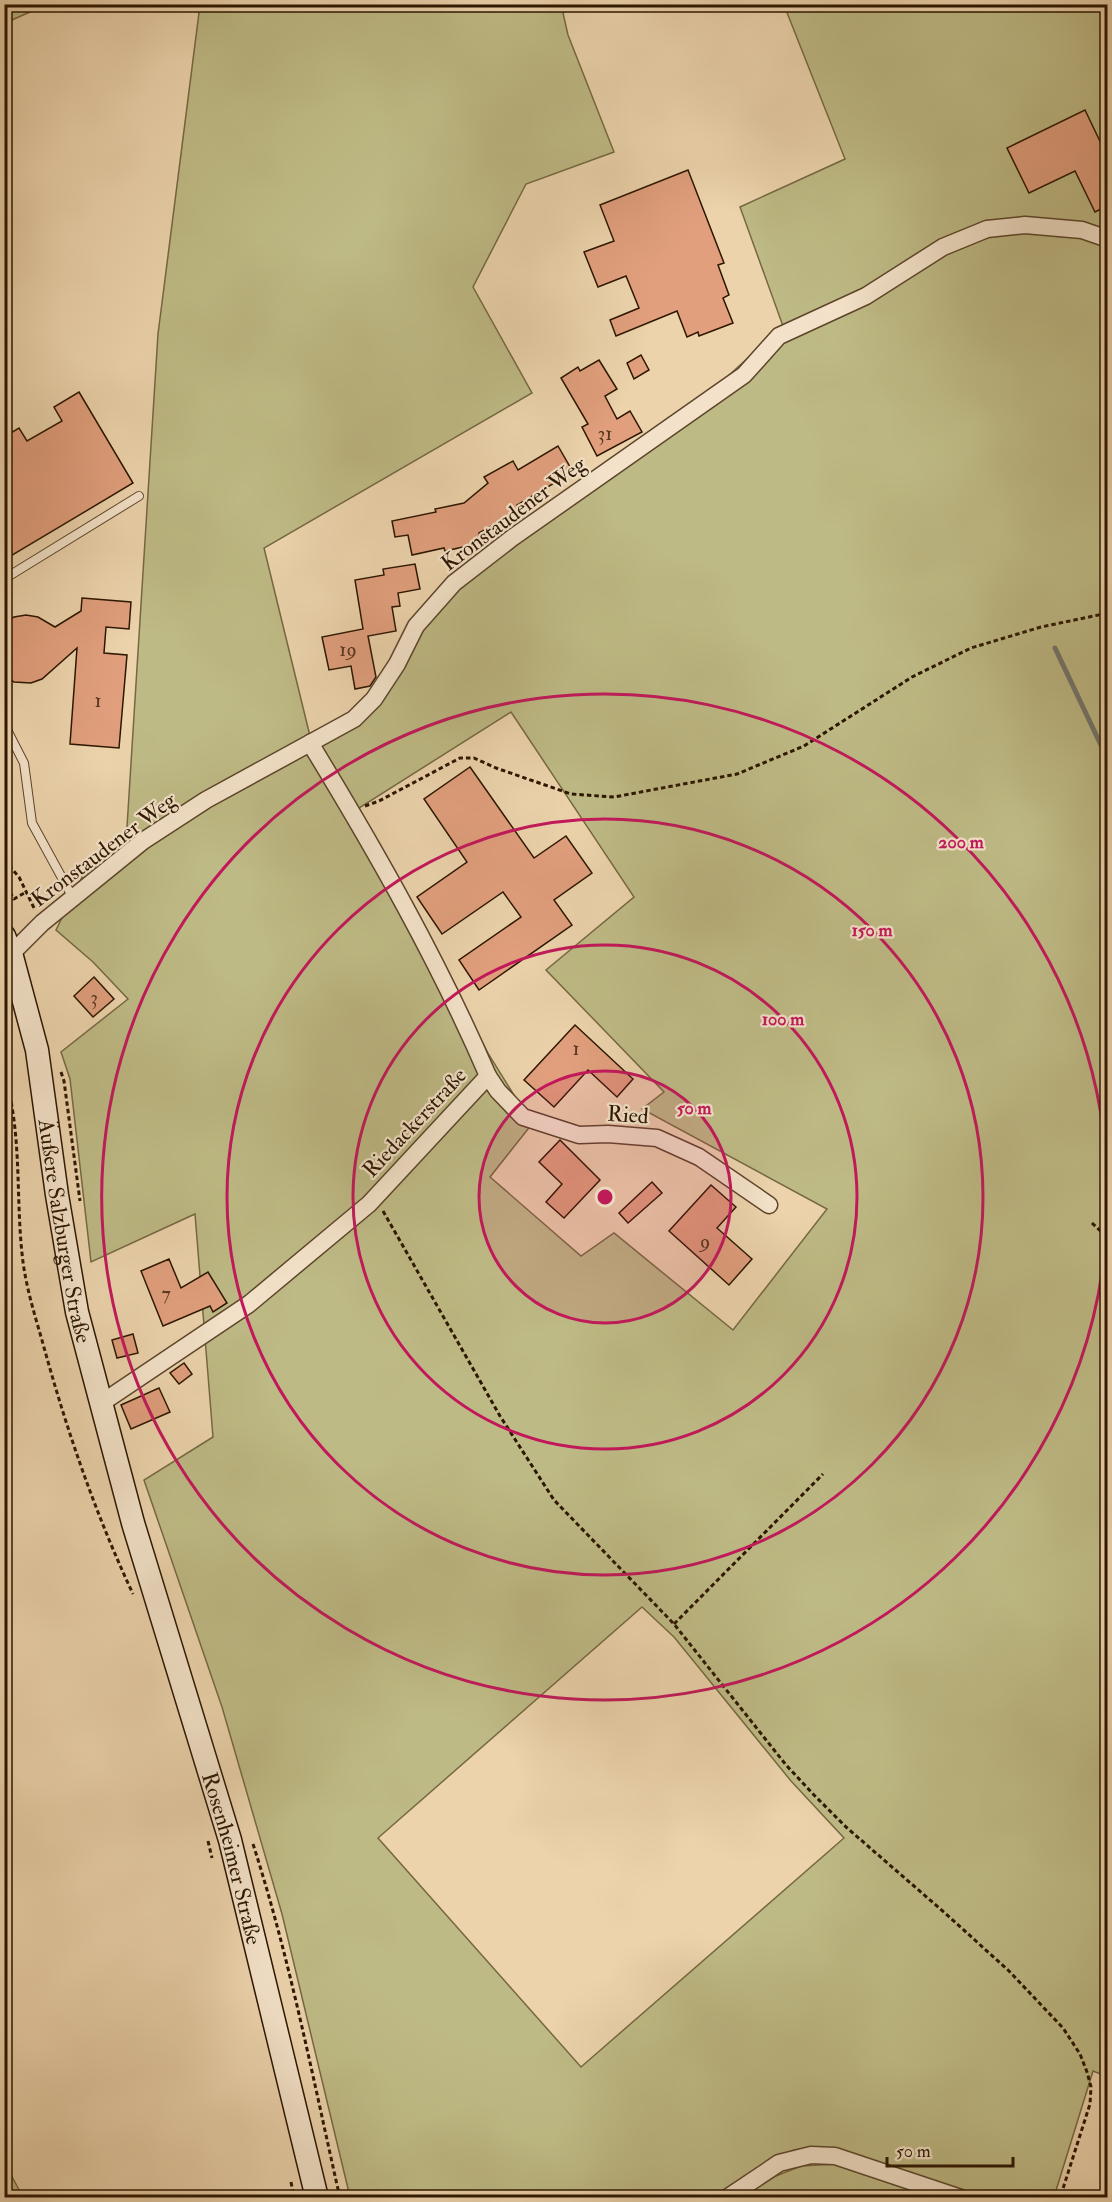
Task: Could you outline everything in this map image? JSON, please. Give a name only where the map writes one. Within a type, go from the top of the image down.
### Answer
[{"type":"main road","name":"Äußere Salzburger Straße","points":[[7,950],[37,1050],[57,1195],[77,1312],[133,1523]]},
{"type":"main road","name":"Rosenheimer Straße","points":[[133,1523],[230,1840],[316,2198]]},
{"type":"street","name":"Kronstaudener Weg","points":[[7,950],[143,841],[206,800],[354,719],[374,699],[397,664],[416,627],[454,583],[512,538],[744,375],[779,336],[866,296],[943,247],[987,230],[1025,225],[1082,230],[1107,239]]},
{"type":"street","name":"Riedackerstraße","points":[[100,1404],[249,1304],[375,1197],[488,1076],[420,933],[352,811],[310,743]]},
{"type":"street","name":"Ried","points":[[488,1076],[498,1091],[523,1117],[579,1135],[608,1134],[657,1138],[699,1157],[769,1204]]},
{"type":"street","points":[[727,2198],[779,2163],[812,2155],[835,2156],[961,2198]]},
{"type":"lane","points":[[4,579],[139,496]]},
{"type":"lane","points":[[4,724],[24,764],[32,822],[73,898]]},
{"type":"path","points":[[4,14],[27,4]]},
{"type":"path","points":[[352,811],[379,801],[460,758],[474,758],[571,794],[614,797],[737,774],[804,746],[912,677],[971,648],[1041,627],[1107,614]]},
{"type":"path","points":[[4,860],[19,877],[42,923]]},
{"type":"path","points":[[10,892],[14,899],[26,892]]},
{"type":"path","points":[[4,1072],[14,1121],[23,1263],[35,1316],[64,1420],[109,1543],[136,1602]]},
{"type":"path","points":[[375,1197],[500,1416],[554,1500],[675,1624],[786,1765],[814,1795],[846,1827],[1009,1971],[1063,2028],[1080,2054],[1091,2087],[1090,2103],[1060,2198]]},
{"type":"path","points":[[1092,1223],[1107,1238]]},
{"type":"path","points":[[675,1624],[823,1474]]},
{"type":"path","points":[[206,1831],[214,1865]]},
{"type":"path","points":[[290,2173],[294,2198]]},
{"type":"shaded area","points":[[5,4],[46,4],[46,5],[5,23]]},
{"type":"shaded area","points":[[200,5],[575,5],[563,13],[568,35],[614,152],[526,184],[473,287],[532,393],[264,548],[310,736],[373,699],[413,624],[704,398],[783,326],[740,207],[845,159],[784,5],[1107,5],[1108,2077],[1093,2071],[1054,2197],[980,2197],[835,2151],[807,2148],[794,2150],[768,2161],[717,2197],[350,2197],[282,1914],[222,1707],[144,1480],[213,1437],[195,1214],[91,1262],[70,1079],[61,1052],[128,999],[93,962],[56,930],[84,873],[132,836],[127,827],[158,334]],"holes":[[[511,712],[634,897],[546,970],[664,1092],[642,1109],[827,1209],[733,1330],[614,1233],[581,1256],[490,1177],[532,1124],[489,1055],[359,808]],[[642,1607],[674,1637],[791,1781],[844,1838],[581,2067],[378,1838]]]},
{"type":"shaded area","points":[[5,2164],[23,2197],[5,2197]]},
{"type":"shaded area","points":[[838,2164],[939,2198],[742,2198],[771,2178],[801,2166]]},
{"type":"building","points":[[1085,110],[1107,156],[1107,206],[1095,212],[1075,171],[1029,193],[1007,148]]},
{"type":"building","points":[[688,170],[724,263],[718,265],[729,295],[723,298],[733,323],[699,336],[698,332],[687,337],[677,311],[616,336],[610,320],[639,308],[626,276],[598,287],[584,252],[614,241],[600,205]]},
{"type":"building","points":[[641,355],[649,370],[634,379],[627,363]]},
{"type":"building","points":[[599,360],[617,389],[605,396],[617,419],[630,411],[642,432],[597,456],[582,427],[588,424],[561,378],[578,367],[580,371]]},
{"type":"building","points":[[79,392],[133,483],[4,560],[4,437],[19,428],[27,441],[62,421],[54,407]]},
{"type":"building","points":[[558,446],[573,472],[517,505],[520,511],[479,533],[481,543],[412,555],[408,535],[395,537],[392,521],[436,512],[435,509],[464,503],[488,483],[484,477],[513,461],[518,470]]},
{"type":"building","points":[[415,564],[420,589],[398,593],[400,606],[392,607],[396,631],[368,636],[376,677],[370,686],[355,689],[351,666],[329,670],[322,637],[363,629],[355,580],[384,575],[383,569]]},
{"type":"building","points":[[82,598],[131,602],[129,629],[106,627],[104,653],[127,655],[119,748],[70,744],[77,648],[42,679],[31,683],[14,682],[4,676],[4,623],[14,617],[26,615],[38,617],[55,627],[81,611]]},
{"type":"building","points":[[470,767],[534,858],[566,836],[592,873],[554,900],[572,925],[479,990],[459,960],[521,917],[503,892],[442,934],[417,897],[467,862],[424,799]]},
{"type":"building","points":[[94,977],[114,999],[93,1017],[74,996]]},
{"type":"building","points":[[575,1025],[633,1079],[617,1097],[588,1070],[554,1107],[524,1080]]},
{"type":"building","points":[[560,1140],[600,1180],[564,1218],[546,1202],[562,1184],[539,1162]]},
{"type":"building","points":[[652,1182],[662,1193],[628,1223],[619,1213]]},
{"type":"building","points":[[711,1185],[736,1207],[717,1228],[752,1259],[729,1285],[669,1231]]},
{"type":"building","points":[[169,1259],[181,1288],[208,1272],[227,1303],[213,1312],[210,1306],[163,1326],[141,1271]]},
{"type":"building","points":[[133,1334],[138,1353],[117,1358],[112,1340]]},
{"type":"building","points":[[184,1363],[192,1374],[179,1384],[170,1373]]},
{"type":"building","points":[[159,1388],[170,1412],[131,1429],[121,1405]]},
{"type":"waterway","points":[[1055,648],[1108,760]]}]
